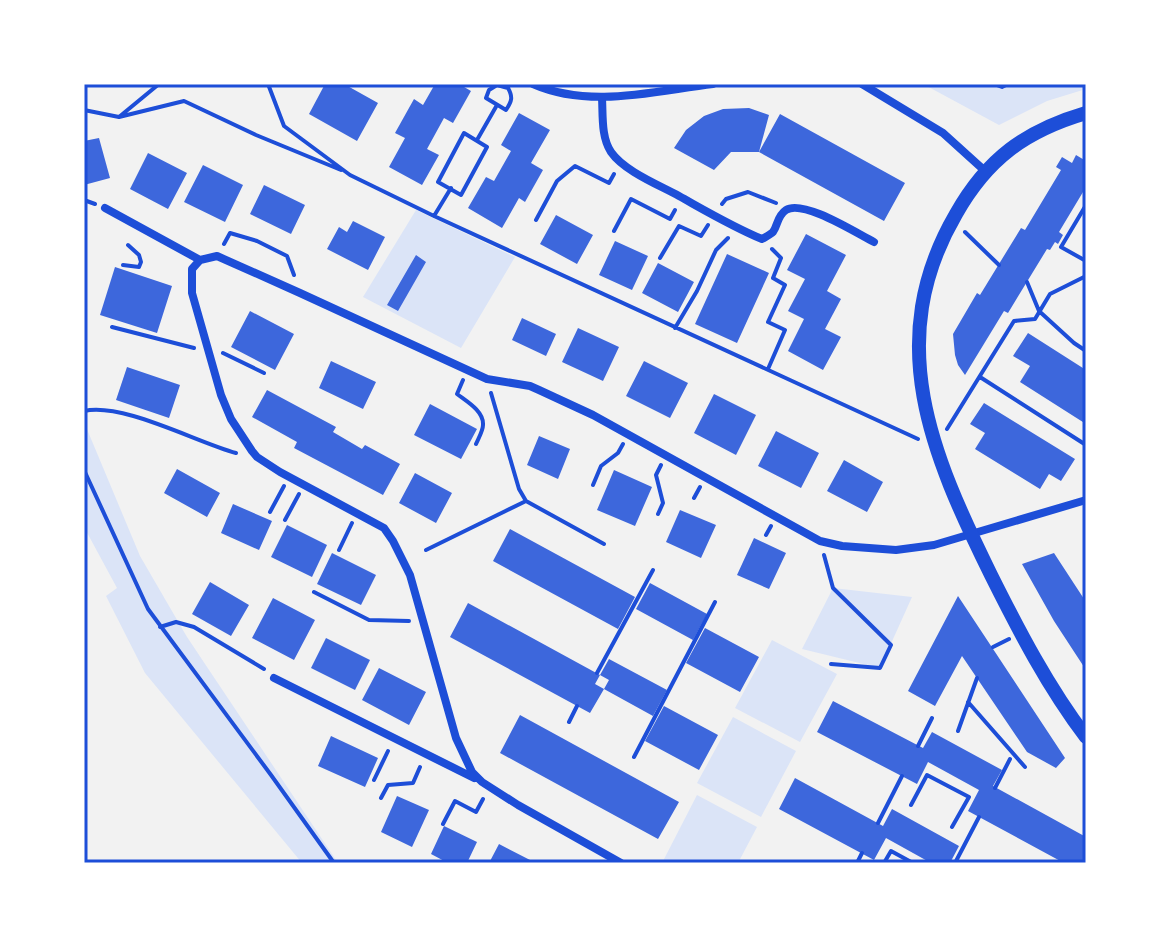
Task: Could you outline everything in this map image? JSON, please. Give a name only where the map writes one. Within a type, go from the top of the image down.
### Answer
[{"type":"street","points":[[533,84],[562,94],[602,98],[713,84]]},
{"type":"street","points":[[862,84],[943,133],[985,171]]},
{"type":"street","points":[[602,98],[603,130],[612,154],[631,169],[738,228],[762,239],[773,232],[781,214],[789,208],[799,207],[874,242]]},
{"type":"street","points":[[1086,113],[1019,143],[985,171],[952,219],[933,263],[919,324],[921,387],[928,422],[971,535],[1020,634],[1086,737]]},
{"type":"street","points":[[105,208],[200,260]]},
{"type":"street","points":[[485,784],[472,772],[456,738],[410,575],[384,528],[257,457],[231,419],[221,395],[192,293],[192,269],[200,260],[217,256],[487,379],[530,386],[593,415],[820,541],[896,550],[934,545],[1086,500]]},
{"type":"street","points":[[274,678],[485,784],[621,863]]},
{"type":"path","points":[[119,117],[159,84]]},
{"type":"path","points":[[268,84],[284,126],[350,175]]},
{"type":"path","points":[[994,84],[1002,87],[1008,84]]},
{"type":"path","points":[[497,85],[509,86],[512,101],[506,110],[486,98],[489,90],[497,85]]},
{"type":"path","points":[[84,110],[119,117],[184,101],[936,448],[1014,321],[1035,319],[1050,294],[1086,276]]},
{"type":"path","points":[[477,140],[497,105]]},
{"type":"path","points":[[464,133],[487,147],[461,195],[451,188],[438,182],[464,133]]},
{"type":"path","points":[[536,220],[557,181],[575,166],[609,183],[622,162]]},
{"type":"path","points":[[434,216],[451,188]]},
{"type":"path","points":[[660,258],[679,226],[701,236],[726,199],[748,192],[789,208]]},
{"type":"path","points":[[614,231],[631,199],[670,219],[682,198]]},
{"type":"path","points":[[1086,205],[1061,247],[1086,261]]},
{"type":"path","points":[[952,219],[999,265]]},
{"type":"path","points":[[675,328],[716,250],[738,228]]},
{"type":"path","points":[[217,256],[230,233],[257,241],[287,256],[300,293]]},
{"type":"path","points":[[123,265],[139,267],[141,262],[139,255],[128,245]]},
{"type":"path","points":[[768,369],[785,330],[768,322],[785,285],[773,278],[781,258]]},
{"type":"path","points":[[1027,282],[1039,311],[1086,351]]},
{"type":"path","points":[[112,327],[208,348],[264,373]]},
{"type":"path","points":[[980,377],[1086,445]]},
{"type":"path","points":[[489,388],[519,489],[526,501],[604,544]]},
{"type":"path","points":[[457,394],[473,406],[482,418],[483,425],[476,444]]},
{"type":"path","points":[[84,411],[95,409],[123,414],[231,452],[257,457]]},
{"type":"path","points":[[593,485],[601,466],[618,453]]},
{"type":"path","points":[[84,470],[148,609],[334,863]]},
{"type":"path","points":[[656,475],[663,503],[658,514]]},
{"type":"path","points":[[270,512],[279,497]]},
{"type":"path","points":[[426,550],[526,501]]},
{"type":"path","points":[[285,520],[294,503]]},
{"type":"path","points":[[339,550],[347,534]]},
{"type":"path","points":[[820,541],[833,588],[891,645],[880,668],[831,664]]},
{"type":"path","points":[[597,673],[653,570]]},
{"type":"path","points":[[314,592],[369,620],[396,622]]},
{"type":"path","points":[[634,757],[715,602]]},
{"type":"path","points":[[160,627],[176,622],[194,627],[259,664],[274,678]]},
{"type":"path","points":[[958,731],[977,678]]},
{"type":"path","points":[[968,702],[1025,767]]},
{"type":"path","points":[[569,722],[577,706]]},
{"type":"path","points":[[918,746],[932,718]]},
{"type":"path","points":[[374,780],[386,755]]},
{"type":"path","points":[[995,788],[1010,759]]},
{"type":"path","points":[[381,798],[388,785],[413,783],[418,772]]},
{"type":"path","points":[[911,805],[927,775],[969,797],[952,827]]},
{"type":"path","points":[[878,823],[902,776]]},
{"type":"path","points":[[443,824],[455,801],[476,812],[485,784]]},
{"type":"path","points":[[955,863],[979,817]]},
{"type":"path","points":[[884,863],[891,851],[913,863]]},
{"type":"path","points":[[857,863],[862,853]]},
{"type":"shaded area","points":[[923,84],[1086,84],[1086,89],[1047,101],[999,125]]},
{"type":"shaded area","points":[[416,210],[515,257],[461,348],[363,297]]},
{"type":"shaded area","points":[[84,422],[140,556],[187,637],[338,863],[302,863],[145,673],[106,596],[117,588],[84,527]]},
{"type":"shaded area","points":[[833,588],[912,597],[880,668],[802,649]]},
{"type":"shaded area","points":[[772,640],[837,674],[800,742],[735,708]]},
{"type":"shaded area","points":[[733,717],[796,751],[761,817],[697,783]]},
{"type":"shaded area","points":[[697,795],[757,827],[738,863],[662,863]]},
{"type":"building","points":[[325,84],[344,84],[378,103],[357,141],[309,114]]},
{"type":"building","points":[[435,84],[459,84],[471,91],[453,123],[444,118],[427,149],[439,155],[422,185],[389,167],[405,138],[395,133],[414,99],[423,105]]},
{"type":"building","points":[[749,108],[769,115],[759,152],[731,152],[714,170],[674,148],[686,130],[704,116],[723,109]]},
{"type":"building","points":[[519,113],[550,130],[531,163],[543,170],[525,202],[519,198],[502,228],[468,208],[486,177],[494,181],[511,151],[501,145]]},
{"type":"building","points":[[780,114],[905,183],[884,221],[759,152]]},
{"type":"building","points":[[99,138],[110,178],[84,185],[84,141]]},
{"type":"building","points":[[148,153],[187,173],[168,209],[130,189]]},
{"type":"building","points":[[1076,155],[1086,161],[1086,187],[1059,232],[1063,235],[1058,244],[1055,242],[1050,250],[1047,249],[965,375],[955,355],[953,334],[1021,228],[1025,230],[1061,170],[1056,167],[1062,157],[1072,163]]},
{"type":"building","points":[[203,165],[243,185],[225,222],[184,202]]},
{"type":"building","points":[[264,185],[305,205],[291,234],[250,214]]},
{"type":"building","points":[[556,215],[593,235],[577,264],[540,244]]},
{"type":"building","points":[[353,221],[385,237],[368,270],[327,249],[339,227],[347,232]]},
{"type":"building","points":[[806,234],[846,255],[827,291],[841,299],[825,329],[841,337],[823,370],[788,351],[804,319],[788,311],[805,279],[787,270]]},
{"type":"building","points":[[615,241],[648,256],[632,290],[599,275]]},
{"type":"building","points":[[727,254],[769,273],[737,343],[695,324]]},
{"type":"building","points":[[416,255],[426,262],[398,311],[387,305]]},
{"type":"building","points":[[658,263],[694,282],[678,312],[642,293]]},
{"type":"building","points":[[115,267],[172,286],[157,333],[100,315]]},
{"type":"building","points":[[250,311],[294,334],[275,370],[231,347]]},
{"type":"building","points":[[522,318],[556,334],[546,356],[512,340]]},
{"type":"building","points":[[578,328],[619,347],[603,381],[562,362]]},
{"type":"building","points":[[1028,333],[1086,370],[1086,424],[1020,382],[1030,366],[1013,356]]},
{"type":"building","points":[[331,361],[376,382],[363,409],[319,388]]},
{"type":"building","points":[[644,361],[688,383],[670,418],[626,396]]},
{"type":"building","points":[[127,367],[180,385],[169,418],[116,400]]},
{"type":"building","points":[[267,390],[336,427],[333,432],[362,449],[365,445],[400,464],[383,495],[294,448],[297,442],[252,417]]},
{"type":"building","points":[[714,394],[756,415],[736,455],[694,433]]},
{"type":"building","points":[[984,403],[1075,459],[1061,481],[1049,474],[1040,489],[975,449],[985,433],[970,424]]},
{"type":"building","points":[[430,404],[477,429],[461,459],[414,435]]},
{"type":"building","points":[[776,431],[819,453],[801,488],[758,466]]},
{"type":"building","points":[[539,436],[570,449],[558,479],[527,465]]},
{"type":"building","points":[[844,460],[883,482],[867,512],[827,491]]},
{"type":"building","points":[[177,469],[220,493],[207,517],[164,493]]},
{"type":"building","points":[[614,470],[652,487],[635,526],[597,510]]},
{"type":"building","points":[[415,473],[452,493],[436,523],[399,503]]},
{"type":"building","points":[[233,504],[272,521],[259,550],[221,533]]},
{"type":"building","points":[[680,510],[716,525],[701,558],[666,542]]},
{"type":"building","points":[[287,525],[327,545],[312,577],[271,557]]},
{"type":"building","points":[[510,529],[635,597],[618,629],[493,561]]},
{"type":"building","points":[[754,538],[786,553],[769,589],[737,575]]},
{"type":"building","points":[[332,553],[376,575],[361,605],[317,584]]},
{"type":"building","points":[[1054,553],[1086,602],[1086,670],[1022,564]]},
{"type":"building","points":[[210,582],[249,605],[231,636],[192,614]]},
{"type":"building","points":[[650,583],[707,614],[693,640],[636,609]]},
{"type":"building","points":[[958,596],[1065,758],[1056,768],[1027,752],[962,656],[935,706],[908,691]]},
{"type":"building","points":[[273,598],[315,620],[294,660],[252,638]]},
{"type":"building","points":[[468,603],[600,675],[595,684],[604,689],[590,713],[450,637]]},
{"type":"building","points":[[705,628],[759,657],[740,692],[686,663]]},
{"type":"building","points":[[326,638],[370,660],[355,690],[311,668]]},
{"type":"building","points":[[609,659],[667,690],[653,716],[604,689],[609,680],[600,675]]},
{"type":"building","points":[[379,668],[426,692],[409,725],[362,700]]},
{"type":"building","points":[[833,701],[923,748],[932,732],[1002,770],[993,786],[1086,837],[1086,863],[1064,863],[968,811],[979,790],[928,762],[917,784],[817,732]]},
{"type":"building","points":[[664,706],[718,735],[699,770],[645,741]]},
{"type":"building","points":[[520,715],[679,802],[658,839],[500,753]]},
{"type":"building","points":[[331,736],[378,758],[365,787],[318,766]]},
{"type":"building","points":[[795,778],[883,826],[892,809],[959,846],[950,863],[931,863],[886,838],[874,860],[779,809]]},
{"type":"building","points":[[397,796],[429,810],[412,847],[381,832]]},
{"type":"building","points":[[444,826],[477,842],[467,863],[448,863],[431,854]]},
{"type":"building","points":[[499,844],[532,861],[531,863],[489,863]]}]
